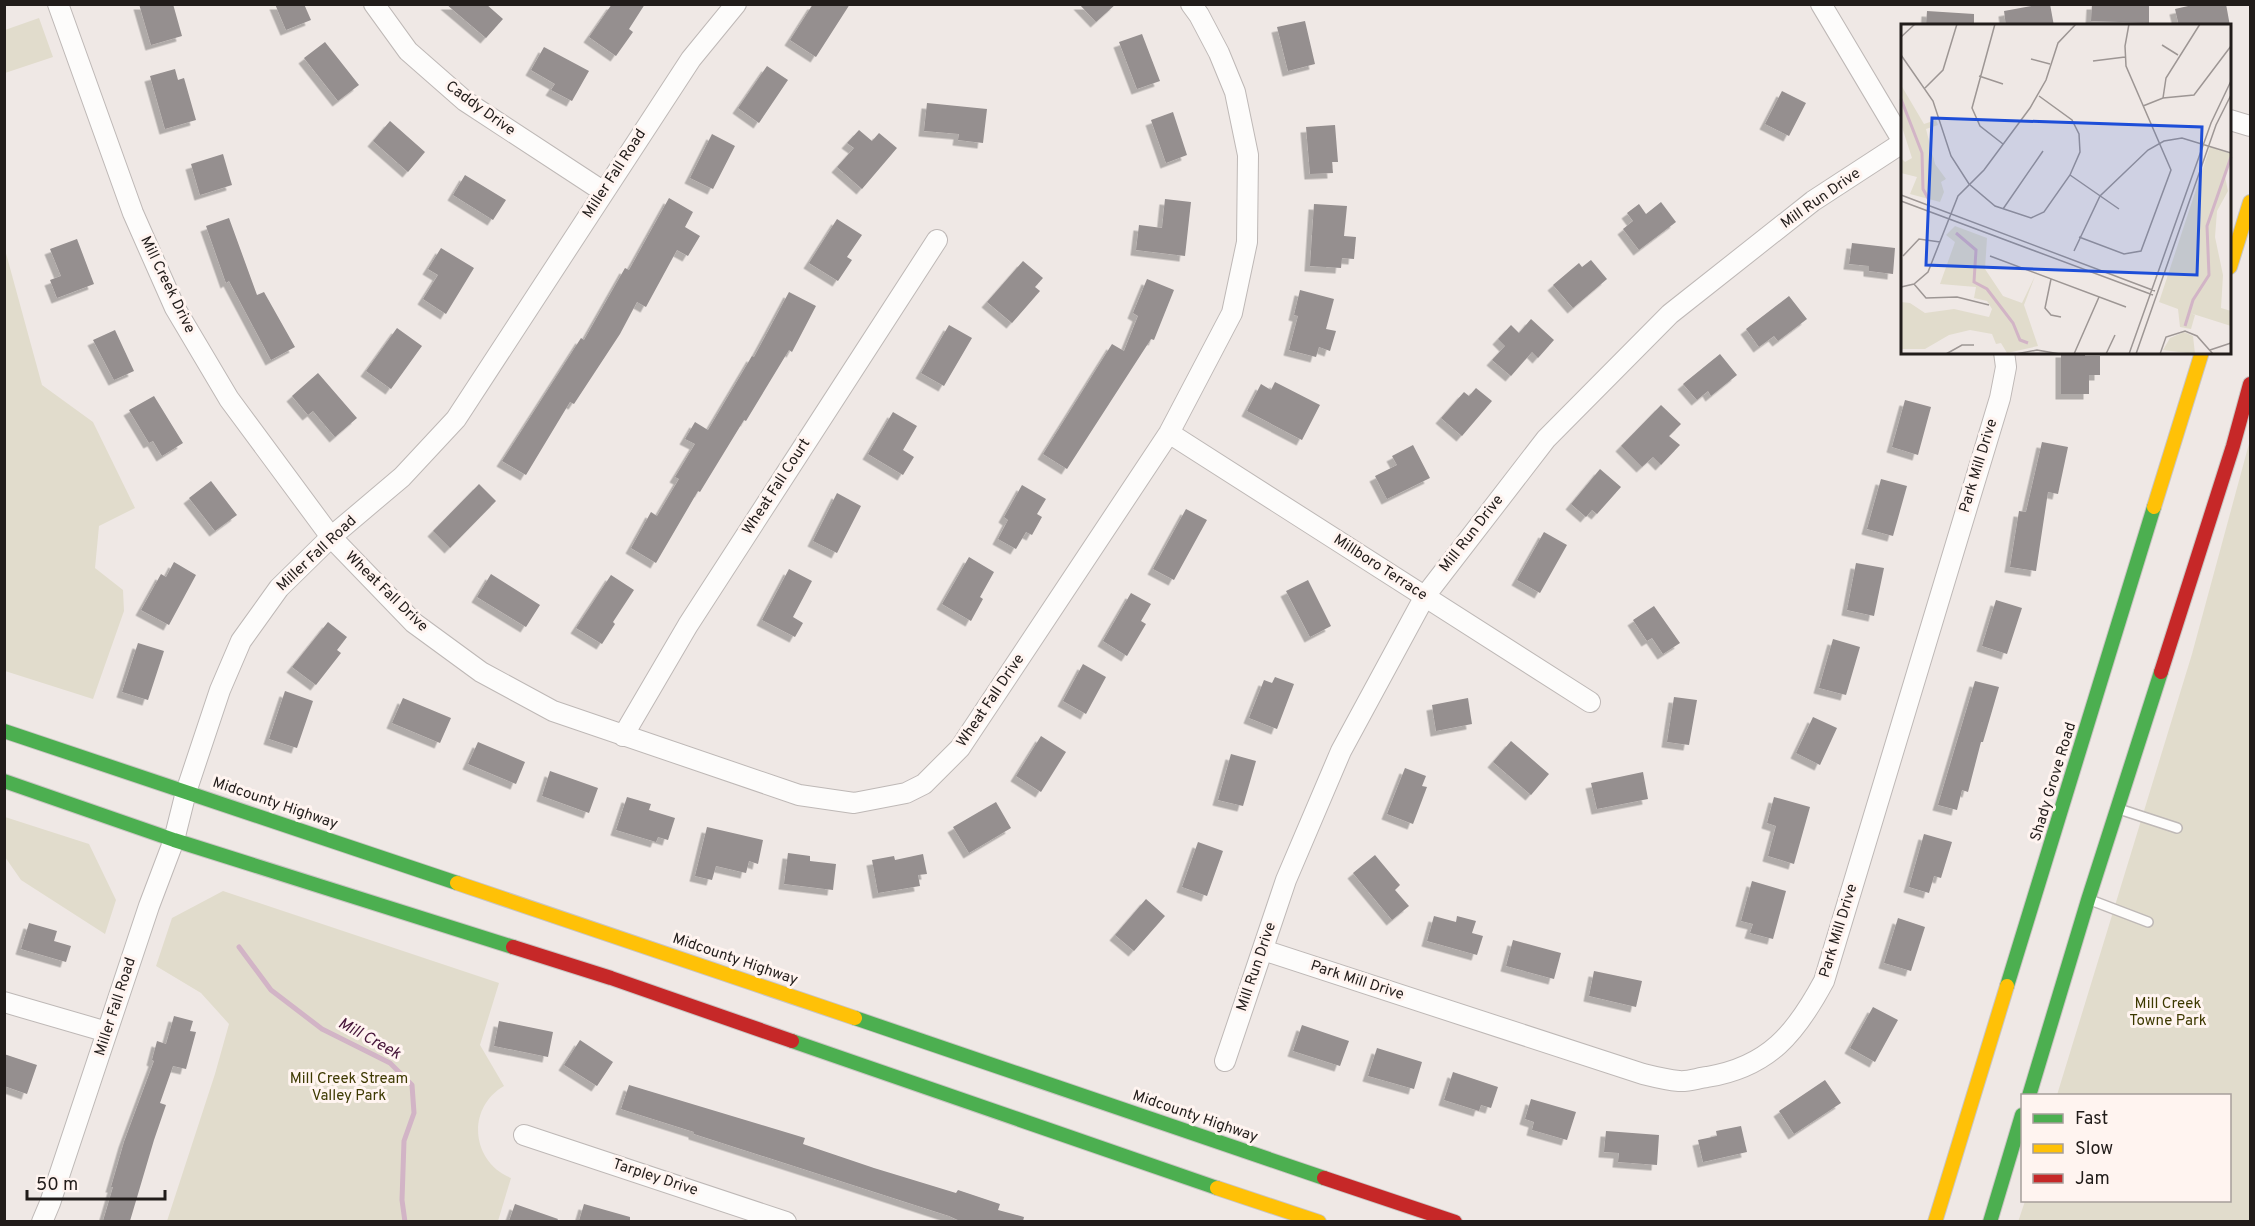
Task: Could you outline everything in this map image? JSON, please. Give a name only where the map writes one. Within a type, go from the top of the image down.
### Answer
[{"type":"main road","points":[[2231,261],[2250,202]]},
{"type":"main road","name":"Shady Grove Road","points":[[1935,1221],[2201,354]]},
{"type":"main road","points":[[2029,1094],[2088,900],[2233,446],[2250,384]]},
{"type":"main road","name":"Midcounty Highway","points":[[4,731],[1455,1221]]},
{"type":"main road","points":[[4,782],[174,840],[611,978],[1188,1178],[1319,1221]]},
{"type":"main road","points":[[1990,1221],[2021,1118]]},
{"type":"street","name":"Mill Creek Drive","points":[[58,4],[133,213],[175,308],[229,399],[331,537]]},
{"type":"street","name":"Caddy Drive","points":[[374,4],[408,51],[465,101],[604,192]]},
{"type":"street","name":"Miller Fall Road","points":[[42,1221],[149,906],[174,840],[186,792],[220,690],[241,641],[279,588],[331,537],[402,477],[456,418],[692,59],[736,4]]},
{"type":"street","name":"Wheat Fall Drive","points":[[331,537],[414,623],[481,672],[553,711],[799,795],[854,803],[906,793],[924,784],[960,748],[1169,433],[1232,313],[1247,242],[1248,155],[1235,92],[1219,53],[1191,4]]},
{"type":"street","points":[[1821,4],[1901,140]]},
{"type":"street","points":[[2231,121],[2250,126]]},
{"type":"street","name":"Mill Run Drive","points":[[1226,1061],[1286,880],[1341,751],[1425,596],[1546,439],[1670,314],[1813,201],[1901,143]]},
{"type":"street","name":"Wheat Fall Court","points":[[623,736],[688,625],[937,240]]},
{"type":"street","name":"Park Mill Drive","points":[[1263,950],[1652,1076],[1681,1081],[1728,1074],[1756,1061],[1779,1045],[1806,1015],[1824,981],[2000,399],[2006,367],[2004,354]]},
{"type":"street","name":"Millboro Terrace","points":[[1169,433],[1590,702]]},
{"type":"street","points":[[4,1002],[107,1032]]},
{"type":"street","name":"Tarpley Drive","points":[[524,1135],[764,1218],[786,1221]]},
{"type":"lane","points":[[2117,809],[2177,828]]},
{"type":"lane","points":[[2088,900],[2148,922]]},
{"type":"green space","points":[[39,18],[53,57],[5,73],[5,30]]},
{"type":"green space","points":[[4,246],[42,385],[93,422],[135,508],[99,526],[95,568],[123,590],[124,611],[93,699],[5,671]]},
{"type":"green space","name":"Mill Creek Towne Park","points":[[2250,440],[2250,1221],[2018,1222],[2025,1202],[2231,1202],[2231,1094],[2057,1094],[2192,654]]},
{"type":"green space","points":[[5,817],[89,844],[116,900],[105,934],[21,880],[5,857]]},
{"type":"green space","name":"Mill Creek Stream Valley Park","points":[[223,891],[499,983],[480,1045],[504,1086],[483,1107],[478,1134],[481,1148],[488,1160],[511,1178],[498,1221],[167,1221],[229,1024],[201,993],[156,966],[172,918]]},
{"type":"building","points":[[139,4],[173,4],[182,36],[151,45]]},
{"type":"building","points":[[275,4],[304,4],[311,20],[286,30]]},
{"type":"building","points":[[446,4],[486,4],[503,19],[486,38]]},
{"type":"building","points":[[612,4],[645,4],[629,29],[633,32],[616,56],[589,37]]},
{"type":"building","points":[[813,4],[850,4],[816,57],[790,40]]},
{"type":"building","points":[[1079,4],[1116,4],[1096,22]]},
{"type":"building","points":[[2050,4],[2054,24],[2006,24],[2004,11]]},
{"type":"building","points":[[2092,4],[2149,4],[2149,23],[2091,21]]},
{"type":"building","points":[[2197,4],[2226,4],[2230,24],[2179,24],[2175,9]]},
{"type":"building","points":[[1927,11],[1974,14],[1974,24],[1926,24]]},
{"type":"building","points":[[1305,21],[1315,64],[1288,71],[1277,27]]},
{"type":"building","points":[[1142,34],[1160,81],[1137,89],[1119,42]]},
{"type":"building","points":[[325,42],[359,85],[338,101],[304,58]]},
{"type":"building","points":[[544,47],[589,71],[572,101],[551,90],[555,84],[531,70]]},
{"type":"building","points":[[767,66],[788,80],[759,123],[738,108]]},
{"type":"building","points":[[175,69],[178,80],[184,78],[196,120],[165,129],[150,76]]},
{"type":"building","points":[[1782,91],[1806,103],[1789,136],[1765,124]]},
{"type":"building","points":[[927,103],[987,109],[983,143],[958,140],[959,134],[924,131]]},
{"type":"building","points":[[1173,112],[1187,155],[1166,163],[1151,120]]},
{"type":"building","points":[[390,121],[425,152],[408,172],[373,141]]},
{"type":"building","points":[[1335,125],[1338,162],[1332,162],[1333,173],[1310,174],[1306,127]]},
{"type":"building","points":[[859,130],[872,141],[879,133],[897,148],[862,189],[837,167],[854,148],[847,143]]},
{"type":"building","points":[[712,134],[735,146],[713,189],[690,178]]},
{"type":"building","points":[[223,154],[232,185],[200,195],[191,164]]},
{"type":"building","points":[[465,175],[506,200],[493,220],[453,195]]},
{"type":"building","points":[[669,198],[693,212],[685,227],[700,236],[688,256],[677,250],[646,307],[637,302],[620,334],[574,404],[570,402],[526,475],[502,461],[581,338],[584,340],[625,268],[629,270]]},
{"type":"building","points":[[1165,199],[1191,202],[1185,256],[1136,250],[1139,225],[1162,228]]},
{"type":"building","points":[[1661,202],[1676,222],[1639,250],[1623,229],[1633,221],[1627,213],[1639,204],[1646,214]]},
{"type":"building","points":[[1314,204],[1347,206],[1344,236],[1356,237],[1354,259],[1342,258],[1341,268],[1310,266]]},
{"type":"building","points":[[229,218],[257,295],[264,292],[295,347],[271,360],[229,281],[226,283],[206,226]]},
{"type":"building","points":[[837,219],[862,235],[847,257],[852,260],[838,281],[809,263]]},
{"type":"building","points":[[77,239],[94,284],[57,298],[50,280],[61,276],[50,249]]},
{"type":"building","points":[[1852,243],[1895,248],[1893,274],[1869,271],[1869,266],[1849,264]]},
{"type":"building","points":[[441,248],[474,268],[446,314],[423,299],[438,275],[428,269]]},
{"type":"building","points":[[1591,260],[1607,279],[1573,308],[1553,285],[1579,263],[1582,267]]},
{"type":"building","points":[[1023,261],[1043,278],[1035,287],[1040,291],[1012,323],[987,302]]},
{"type":"building","points":[[1147,279],[1174,290],[1154,340],[1151,339],[1067,469],[1043,454],[1112,344],[1124,351],[1138,316],[1133,313]]},
{"type":"building","points":[[1300,290],[1334,299],[1326,329],[1336,331],[1330,351],[1319,347],[1316,357],[1289,350],[1298,316],[1294,315]]},
{"type":"building","points":[[789,292],[816,306],[792,352],[789,350],[746,421],[744,420],[700,492],[698,491],[656,563],[631,548],[651,512],[657,516],[679,479],[675,477],[695,444],[685,439],[695,422],[708,430],[752,356],[754,357]]},
{"type":"building","points":[[1789,296],[1807,319],[1778,341],[1774,336],[1759,347],[1746,329]]},
{"type":"building","points":[[1531,319],[1554,340],[1538,358],[1532,352],[1511,376],[1492,360],[1505,346],[1498,339],[1511,325],[1519,333]]},
{"type":"building","points":[[949,325],[972,338],[944,386],[921,373]]},
{"type":"building","points":[[397,328],[422,346],[391,389],[366,371]]},
{"type":"building","points":[[115,330],[134,371],[114,380],[93,340]]},
{"type":"building","points":[[1720,354],[1737,375],[1711,396],[1708,391],[1697,400],[1683,384]]},
{"type":"building","points":[[2061,354],[2100,356],[2100,375],[2089,375],[2089,394],[2061,394]]},
{"type":"building","points":[[318,373],[357,418],[335,437],[313,411],[308,415],[292,396]]},
{"type":"building","points":[[1275,382],[1320,405],[1302,440],[1247,411],[1261,384],[1271,390]]},
{"type":"building","points":[[1476,388],[1492,401],[1462,436],[1441,418],[1464,392],[1469,396]]},
{"type":"building","points":[[154,396],[183,443],[162,456],[153,441],[149,443],[129,410]]},
{"type":"building","points":[[1905,400],[1931,407],[1918,455],[1892,447]]},
{"type":"building","points":[[1661,405],[1681,424],[1669,436],[1680,445],[1661,465],[1653,457],[1642,467],[1621,446]]},
{"type":"building","points":[[893,412],[917,426],[903,450],[914,457],[903,475],[868,454]]},
{"type":"building","points":[[2042,442],[2068,447],[2058,494],[2048,492],[2036,571],[2010,567],[2019,511],[2026,512]]},
{"type":"building","points":[[1413,445],[1430,478],[1387,499],[1375,476],[1397,465],[1392,456]]},
{"type":"building","points":[[1600,469],[1621,487],[1597,514],[1592,510],[1586,517],[1571,504]]},
{"type":"building","points":[[1881,479],[1907,486],[1893,536],[1867,529]]},
{"type":"building","points":[[211,481],[237,515],[215,531],[189,498]]},
{"type":"building","points":[[479,484],[496,501],[450,548],[433,531]]},
{"type":"building","points":[[1022,485],[1046,499],[1037,514],[1042,517],[1032,535],[1026,532],[1016,549],[998,539],[1008,520],[1004,517]]},
{"type":"building","points":[[837,493],[861,506],[837,553],[813,541]]},
{"type":"building","points":[[1186,509],[1207,520],[1174,580],[1153,569]]},
{"type":"building","points":[[1544,532],[1567,545],[1540,593],[1517,580]]},
{"type":"building","points":[[969,557],[994,572],[980,597],[983,599],[971,621],[942,604]]},
{"type":"building","points":[[174,562],[196,575],[169,625],[141,610],[161,574],[166,577]]},
{"type":"building","points":[[1856,563],[1884,568],[1874,616],[1847,610]]},
{"type":"building","points":[[789,569],[812,581],[793,617],[803,623],[795,637],[762,620]]},
{"type":"building","points":[[491,574],[540,605],[526,627],[477,597]]},
{"type":"building","points":[[611,575],[634,590],[602,644],[576,628]]},
{"type":"building","points":[[1308,580],[1331,626],[1310,637],[1286,591]]},
{"type":"building","points":[[1131,593],[1151,604],[1141,621],[1146,624],[1127,656],[1103,641]]},
{"type":"building","points":[[1996,600],[2022,608],[2007,654],[1982,646]]},
{"type":"building","points":[[1654,606],[1680,643],[1663,654],[1652,638],[1647,641],[1633,620]]},
{"type":"building","points":[[328,622],[347,637],[337,650],[341,653],[316,685],[292,667]]},
{"type":"building","points":[[1833,639],[1860,647],[1846,695],[1819,688]]},
{"type":"building","points":[[138,643],[164,651],[148,700],[122,692]]},
{"type":"building","points":[[1083,664],[1106,677],[1086,714],[1063,701]]},
{"type":"building","points":[[1275,677],[1294,684],[1277,729],[1249,718],[1264,680],[1272,683]]},
{"type":"building","points":[[1975,681],[1999,687],[1968,792],[1962,790],[1957,810],[1938,805]]},
{"type":"building","points":[[285,691],[313,701],[297,748],[269,739]]},
{"type":"building","points":[[1674,697],[1697,700],[1689,745],[1667,742]]},
{"type":"building","points":[[403,698],[451,718],[440,743],[392,723]]},
{"type":"building","points":[[1468,698],[1472,724],[1436,731],[1432,705]]},
{"type":"building","points":[[1813,717],[1837,728],[1820,765],[1796,753]]},
{"type":"building","points":[[1041,736],[1066,752],[1041,792],[1016,776]]},
{"type":"building","points":[[1511,741],[1549,774],[1531,795],[1493,762]]},
{"type":"building","points":[[478,742],[525,762],[516,784],[468,764]]},
{"type":"building","points":[[1231,754],[1256,761],[1243,806],[1218,800]]},
{"type":"building","points":[[1405,768],[1426,776],[1422,786],[1427,787],[1413,824],[1387,814]]},
{"type":"building","points":[[550,771],[598,788],[589,813],[542,796]]},
{"type":"building","points":[[1643,772],[1648,799],[1597,809],[1591,783]]},
{"type":"building","points":[[627,797],[651,804],[649,810],[675,818],[668,840],[658,837],[656,842],[616,830]]},
{"type":"building","points":[[1774,797],[1810,807],[1794,864],[1768,856],[1776,826],[1767,823]]},
{"type":"building","points":[[996,802],[1011,828],[969,853],[953,827]]},
{"type":"building","points":[[707,827],[763,840],[758,864],[749,861],[746,873],[716,866],[712,880],[695,876]]},
{"type":"building","points":[[1924,834],[1952,842],[1941,878],[1934,876],[1929,893],[1909,887]]},
{"type":"building","points":[[1198,842],[1223,851],[1207,896],[1182,887]]},
{"type":"building","points":[[788,853],[810,856],[810,861],[836,864],[833,890],[784,884]]},
{"type":"building","points":[[923,854],[927,874],[918,875],[920,886],[878,893],[872,860],[894,856],[895,860]]},
{"type":"building","points":[[1375,855],[1400,885],[1395,890],[1409,906],[1392,920],[1353,873]]},
{"type":"building","points":[[1752,881],[1786,891],[1773,939],[1750,933],[1753,924],[1741,921]]},
{"type":"building","points":[[1146,899],[1165,916],[1134,951],[1115,935]]},
{"type":"building","points":[[1434,916],[1456,922],[1457,916],[1476,921],[1472,933],[1483,936],[1477,955],[1427,941]]},
{"type":"building","points":[[1898,918],[1925,927],[1911,971],[1884,963]]},
{"type":"building","points":[[29,923],[57,931],[54,941],[71,946],[66,962],[21,949]]},
{"type":"building","points":[[1513,940],[1561,953],[1554,979],[1506,966]]},
{"type":"building","points":[[1594,971],[1642,981],[1636,1007],[1589,996]]},
{"type":"building","points":[[1873,1007],[1898,1020],[1875,1062],[1850,1048]]},
{"type":"building","points":[[174,1016],[193,1021],[190,1031],[196,1032],[186,1069],[173,1066],[160,1103],[166,1105],[130,1221],[103,1221],[124,1142],[154,1061],[152,1060],[157,1041],[166,1044]]},
{"type":"building","points":[[499,1021],[553,1032],[548,1057],[494,1046]]},
{"type":"building","points":[[1302,1025],[1349,1041],[1340,1066],[1293,1051]]},
{"type":"building","points":[[580,1040],[613,1062],[597,1086],[564,1065]]},
{"type":"building","points":[[1377,1048],[1422,1062],[1414,1089],[1368,1076]]},
{"type":"building","points":[[4,1054],[37,1065],[27,1094],[4,1086]]},
{"type":"building","points":[[1453,1072],[1498,1087],[1491,1108],[1481,1105],[1479,1111],[1444,1100]]},
{"type":"building","points":[[1825,1080],[1841,1103],[1794,1134],[1779,1111]]},
{"type":"building","points":[[629,1085],[805,1138],[803,1144],[874,1168],[956,1193],[958,1190],[1000,1204],[998,1210],[1024,1217],[1023,1221],[960,1221],[621,1109]]},
{"type":"building","points":[[1531,1099],[1576,1112],[1567,1140],[1532,1130],[1534,1122],[1525,1119]]},
{"type":"building","points":[[1741,1126],[1747,1152],[1703,1162],[1698,1140],[1717,1136],[1716,1131]]},
{"type":"building","points":[[1606,1131],[1659,1135],[1657,1165],[1618,1162],[1619,1153],[1604,1152]]},
{"type":"building","points":[[515,1204],[558,1219],[557,1221],[509,1221]]},
{"type":"building","points":[[584,1204],[630,1217],[630,1221],[579,1221]]},
{"type":"waterway","name":"Mill Creek","points":[[239,947],[271,990],[322,1029],[390,1063],[412,1085],[414,1113],[404,1141],[402,1200],[405,1222]]},
{"type":"traffic: fast","points":[[2007,986],[2154,507]]},
{"type":"traffic: fast","points":[[2030,1094],[2088,900],[2161,672]]},
{"type":"traffic: fast","points":[[4,731],[457,883]]},
{"type":"traffic: fast","points":[[4,781],[174,840],[513,947]]},
{"type":"traffic: fast","points":[[855,1018],[1324,1178]]},
{"type":"traffic: fast","points":[[792,1041],[1217,1188]]},
{"type":"traffic: fast","points":[[1990,1222],[2021,1118]]},
{"type":"traffic: slow","points":[[2231,264],[2250,202]]},
{"type":"traffic: slow","points":[[2154,507],[2201,354]]},
{"type":"traffic: slow","points":[[457,883],[855,1018]]},
{"type":"traffic: slow","points":[[1935,1222],[2007,986]]},
{"type":"traffic: slow","points":[[1217,1188],[1319,1222]]},
{"type":"traffic: jam","points":[[2161,672],[2233,446],[2250,384]]},
{"type":"traffic: jam","points":[[513,947],[611,978],[792,1041]]},
{"type":"traffic: jam","points":[[1324,1178],[1455,1222]]}]
